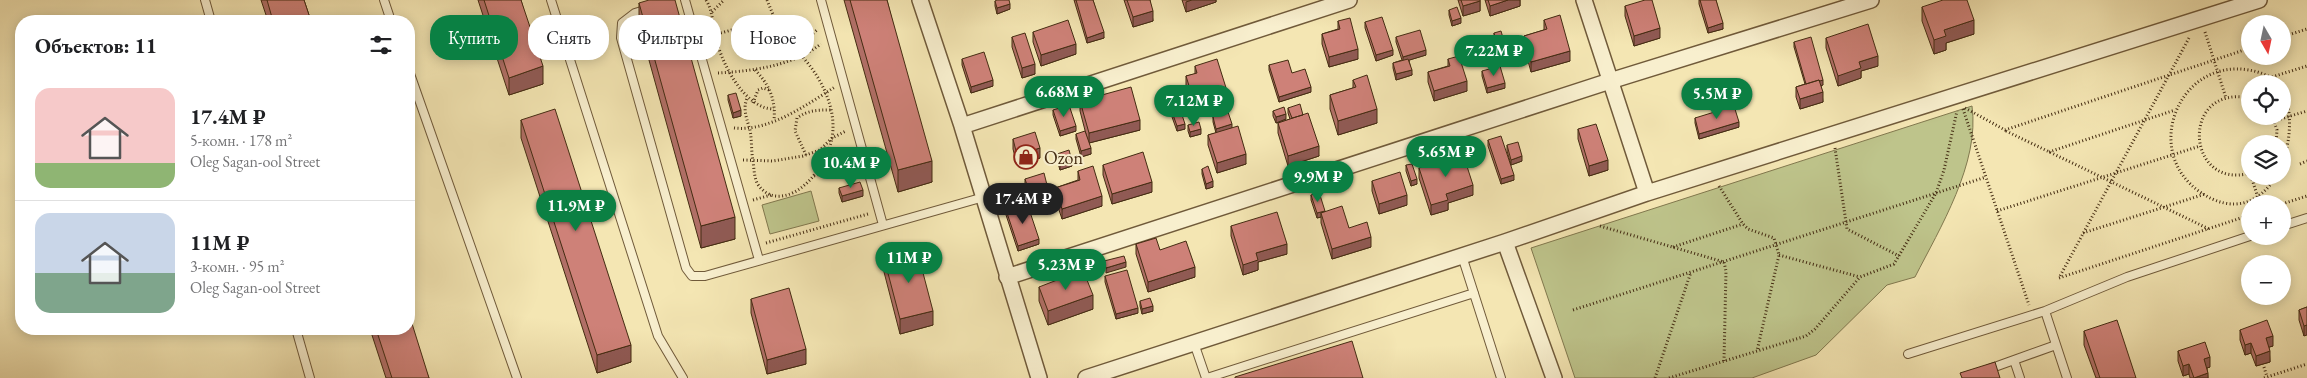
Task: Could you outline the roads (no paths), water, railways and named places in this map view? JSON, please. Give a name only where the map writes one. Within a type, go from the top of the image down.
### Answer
[{"type":"street","points":[[920,0],[962,126],[1039,378]]},
{"type":"street","points":[[962,126],[1349,0]]},
{"type":"street","points":[[1584,0],[1647,193]]},
{"type":"street","points":[[1007,277],[1610,81],[1823,7],[1872,0]]},
{"type":"street","points":[[1086,378],[1505,242],[1647,193],[2259,0]]},
{"type":"street","points":[[1505,242],[1554,378]]},
{"type":"lane","points":[[205,0],[209,15]]},
{"type":"lane","points":[[384,0],[389,15]]},
{"type":"lane","points":[[551,0],[658,336],[683,378]]},
{"type":"lane","points":[[685,0],[759,260]]},
{"type":"lane","points":[[821,0],[882,225]]},
{"type":"lane","points":[[652,8],[627,18],[622,23],[621,38],[686,268],[692,276],[698,277],[984,197]]},
{"type":"lane","points":[[415,89],[517,378]]},
{"type":"lane","points":[[2291,223],[2307,218]]},
{"type":"lane","points":[[1908,354],[2045,311],[2127,277],[2241,239]]},
{"type":"lane","points":[[1462,256],[1501,378]]},
{"type":"lane","points":[[1194,343],[1206,378],[1474,293]]},
{"type":"lane","points":[[2045,311],[2068,378]]},
{"type":"lane","points":[[298,335],[310,378]]},
{"type":"lane","points":[[1979,372],[2056,345]]},
{"type":"lane","points":[[2014,360],[2020,378]]},
{"type":"place","name":"Ozon","points":[[1026,157]]}]
